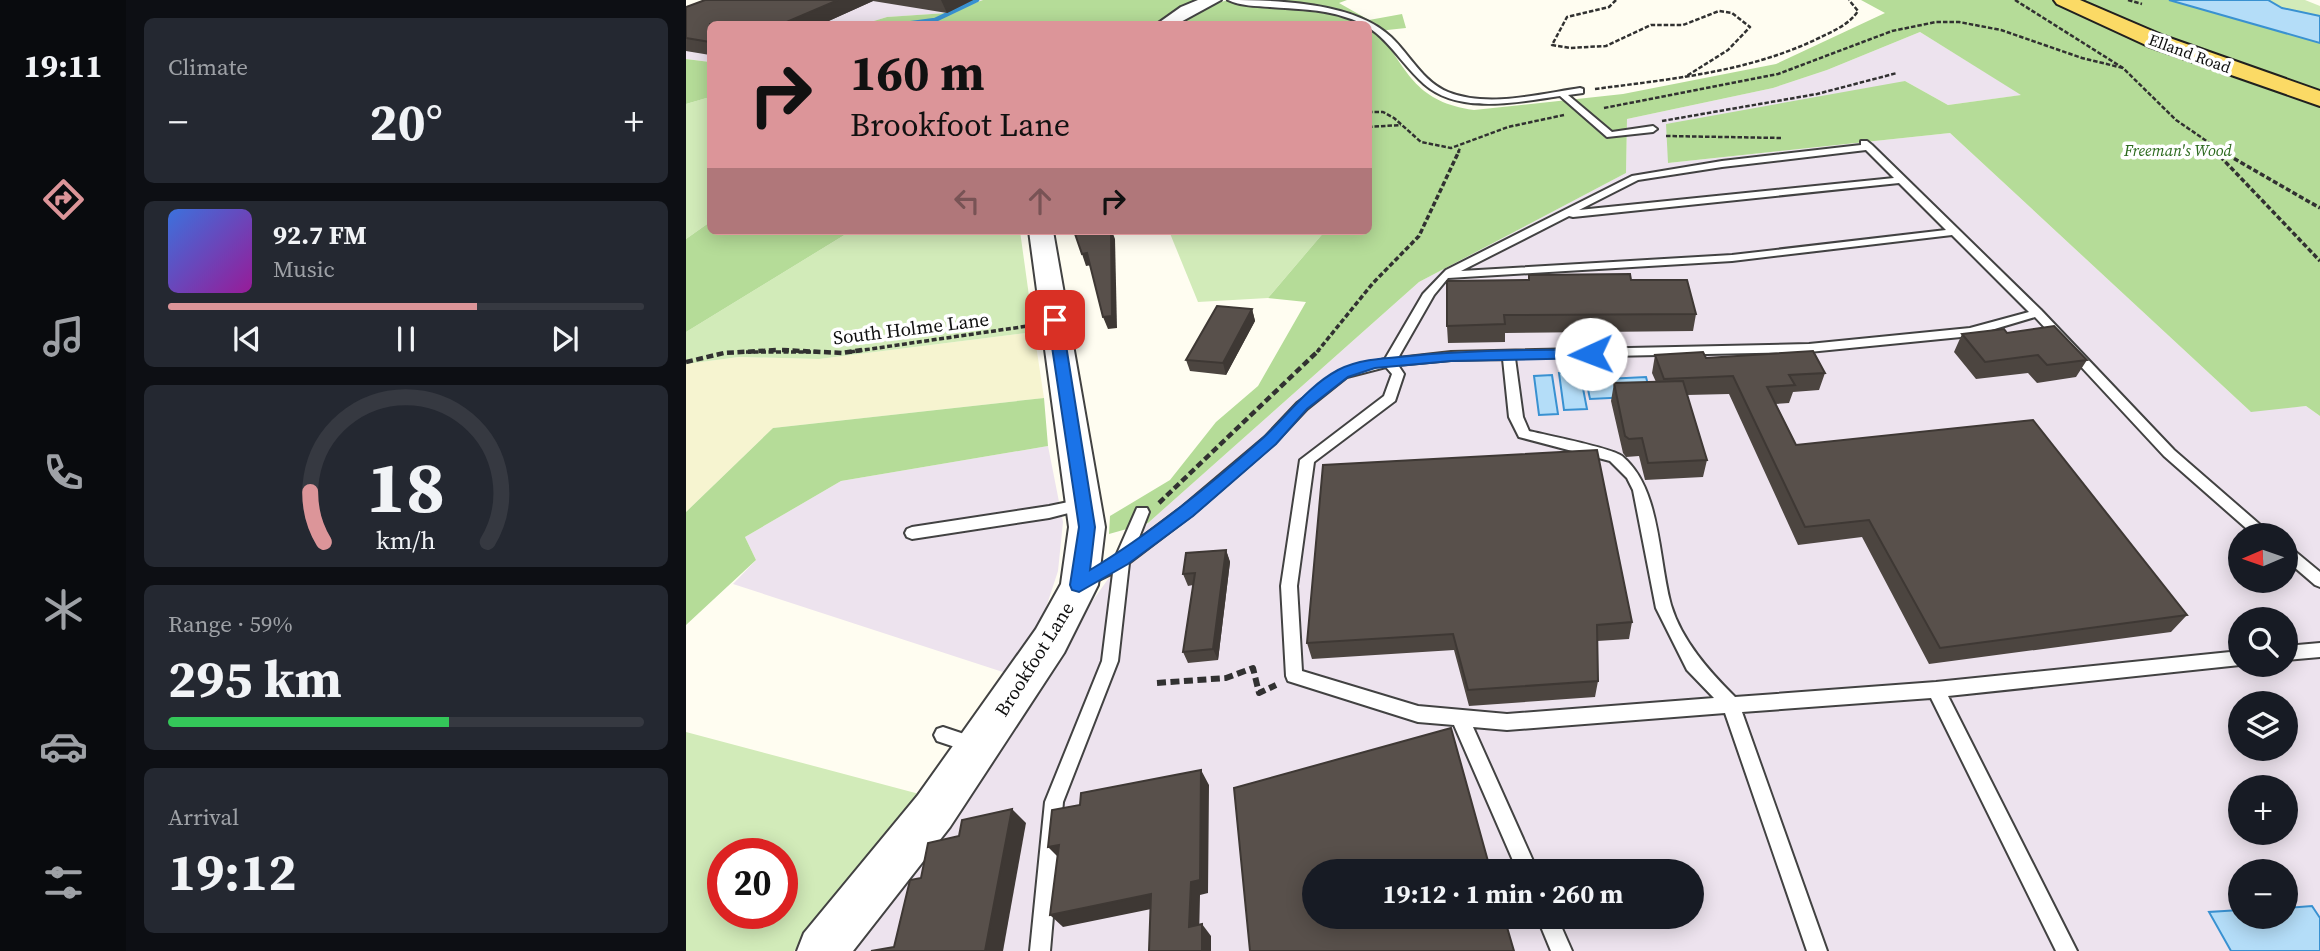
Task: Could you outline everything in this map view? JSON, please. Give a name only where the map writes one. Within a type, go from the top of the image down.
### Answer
[{"type":"main road","name":"Elland Road","points":[[2064,0],[2156,41],[2320,99]]},
{"type":"street","points":[[1171,21],[1213,0]]},
{"type":"street","name":"Brookfoot Lane","points":[[822,951],[934,811],[960,741],[1049,641],[1079,585],[1087,527],[1042,235]]},
{"type":"lane","points":[[1232,0],[1318,11],[1362,21]]},
{"type":"lane","points":[[1372,27],[1395,43],[1429,84],[1451,97],[1481,101],[1580,91]]},
{"type":"lane","points":[[1561,93],[1610,135],[1653,130]]},
{"type":"lane","points":[[1390,362],[1429,294],[1445,275],[1635,177],[1866,145],[2037,313],[2169,453],[2251,523]]},
{"type":"lane","points":[[1565,215],[1902,180]]},
{"type":"lane","points":[[1445,275],[1732,258],[1954,232]]},
{"type":"lane","points":[[1079,585],[1122,559],[1187,512],[1270,440],[1302,406],[1343,374],[1390,362],[1451,356],[1809,348],[1971,332],[2037,313]]},
{"type":"lane","points":[[1509,356],[1516,416],[1524,434],[1615,457],[1632,475],[1640,490],[1664,607],[1693,665],[1731,705],[1817,951]]},
{"type":"lane","points":[[1390,362],[1398,374],[1390,398],[1307,460],[1289,586],[1294,676],[1418,715],[1507,722],[1936,690],[2228,659]]},
{"type":"lane","points":[[912,533],[1049,512],[1083,504]]},
{"type":"lane","points":[[1040,951],[1054,802],[1110,661],[1122,559],[1139,517]]},
{"type":"lane","points":[[2298,562],[2320,581]]},
{"type":"lane","points":[[2298,652],[2320,650]]},
{"type":"lane","points":[[1936,690],[2067,951]]},
{"type":"lane","points":[[1460,718],[1522,859]]},
{"type":"lane","points":[[1553,929],[1562,951]]},
{"type":"path","points":[[1616,0],[1609,7],[1567,17],[1552,45],[1570,48],[1606,46],[1651,25],[1683,24],[1719,11],[1732,13],[1750,27],[1728,50],[1685,77]]},
{"type":"path","points":[[1580,91],[1756,64],[1813,42],[1853,20],[1858,11],[1849,0]]},
{"type":"path","points":[[2015,0],[2123,68],[2176,120],[2207,143],[2320,208]]},
{"type":"path","points":[[2128,0],[2142,4]]},
{"type":"path","points":[[1372,112],[1383,112],[1422,142],[1451,148],[1460,147],[1508,128],[1761,79],[1789,71],[1893,29],[1924,22],[1962,22],[1995,27],[2099,64],[2123,68]]},
{"type":"path","points":[[1783,138],[1672,137],[1659,134],[1653,130],[1653,125],[1667,119],[1817,94],[1896,73]]},
{"type":"path","points":[[1372,127],[1401,125]]},
{"type":"path","points":[[2207,143],[2320,261]]},
{"type":"path","points":[[1139,517],[1197,469],[1319,350],[1373,283],[1419,236],[1460,147]]},
{"type":"path","name":"South Holme Lane","points":[[686,362],[735,352],[780,350],[842,353],[971,336],[1055,320]]},
{"type":"path","points":[[1157,683],[1226,678],[1254,668],[1258,687]]},
{"type":"shaded area","points":[[723,0],[983,0],[947,13],[887,17],[874,21],[707,21],[707,62],[686,59],[686,11]]},
{"type":"shaded area","points":[[1920,32],[2022,95],[1948,105],[1905,81],[1668,163],[1950,133],[2250,411],[2306,406],[2320,416],[2320,951],[843,951],[1148,523],[1419,282],[1626,173],[1627,119],[1773,88],[1827,70]]},
{"type":"shaded area","points":[[1034,332],[1044,398],[773,428],[686,512],[686,364],[739,357],[819,359]]},
{"type":"shaded area","points":[[1048,446],[1063,522],[1058,571],[1039,629],[1012,675],[733,584],[756,560],[745,537],[841,481]]},
{"type":"green space","points":[[983,0],[1205,0],[1184,7],[1161,21],[874,21],[887,17],[947,13]]},
{"type":"green space","name":"Freeman's Wood","points":[[1228,0],[1347,0],[1339,3],[1369,20],[1402,14],[1406,28],[1378,31],[1407,73],[1416,84],[1439,100],[1474,110],[1623,94],[1776,64],[1885,13],[1861,0],[2169,0],[2320,43],[2320,416],[2306,406],[2251,412],[1950,133],[1668,163],[1666,124],[1905,81],[1948,105],[2021,95],[1920,32],[1827,70],[1773,88],[1627,119],[1626,173],[1419,282],[1148,523],[1109,534],[1110,516],[1170,480],[1216,422],[1258,386],[1306,302],[1268,298],[1322,235],[1372,235],[1372,21],[1182,21],[1208,6]]},
{"type":"green space","points":[[2268,0],[2305,0],[2320,6],[2320,16],[2282,8]]},
{"type":"green space","points":[[686,59],[707,62],[707,98],[686,104]]},
{"type":"green space","points":[[707,98],[707,224],[686,239],[686,104]]},
{"type":"green space","points":[[707,224],[707,235],[844,235],[686,332],[686,239]]},
{"type":"green space","points":[[844,235],[1021,235],[1034,332],[819,359],[739,357],[686,364],[686,332]]},
{"type":"green space","points":[[1171,235],[1322,235],[1268,298],[1198,302]]},
{"type":"green space","points":[[1044,398],[1048,446],[841,481],[745,537],[756,560],[686,625],[686,512],[773,428]]},
{"type":"green space","points":[[686,732],[923,795],[794,951],[686,951]]},
{"type":"water","points":[[2169,0],[2268,0],[2282,8],[2320,16],[2320,43]]},
{"type":"water","points":[[1559,373],[1580,373],[1587,409],[1564,410]]},
{"type":"water","points":[[1552,375],[1558,414],[1539,415],[1534,376]]},
{"type":"water","points":[[1646,377],[1651,396],[1590,399],[1586,380]]},
{"type":"water","points":[[2312,906],[2320,918],[2320,951],[2231,951],[2209,912],[2228,911],[2228,929],[2298,929],[2298,907]]},
{"type":"building","points":[[705,0],[838,0],[789,21],[707,21],[707,42],[686,38],[686,7]]},
{"type":"building","points":[[1075,235],[1111,235],[1112,316],[1103,317],[1087,253],[1082,254]]},
{"type":"building","points":[[1630,274],[1631,280],[1687,280],[1696,314],[1504,315],[1505,324],[1447,326],[1447,281],[1529,280],[1529,275]]},
{"type":"building","points":[[1217,306],[1252,309],[1223,363],[1186,360]]},
{"type":"building","points":[[2054,326],[2087,360],[2047,365],[2038,355],[1985,362],[1962,334],[2004,329],[2007,333]]},
{"type":"building","points":[[1813,351],[1825,373],[1789,375],[1795,385],[1767,387],[1796,445],[2033,420],[2187,615],[1940,648],[1869,520],[1805,527],[1733,376],[1664,379],[1655,355],[1703,352],[1706,358]]},
{"type":"building","points":[[1683,381],[1707,460],[1648,463],[1642,438],[1629,439],[1625,436],[1614,383]]},
{"type":"building","points":[[1597,450],[1632,622],[1597,625],[1598,681],[1468,690],[1453,634],[1307,643],[1323,465]]},
{"type":"building","points":[[1226,550],[1213,649],[1183,652],[1195,573],[1183,574],[1186,553]]},
{"type":"building","points":[[1451,728],[1487,859],[1302,859],[1302,929],[1508,929],[1514,951],[1250,951],[1234,788]]},
{"type":"building","points":[[1201,770],[1200,880],[1191,882],[1189,927],[1202,924],[1202,951],[1149,951],[1151,894],[1050,915],[1059,845],[1048,847],[1052,810],[1080,805],[1081,793]]},
{"type":"building","points":[[1012,809],[985,951],[871,951],[894,947],[910,880],[921,878],[928,843],[959,836],[962,820]]},
{"type":"waterway","points":[[928,21],[977,0]]},
{"type":"route","points":[[1055,320],[1087,527],[1079,585],[1122,559],[1187,512],[1270,440],[1302,406],[1343,374],[1374,364],[1451,356],[1591,354]]}]
